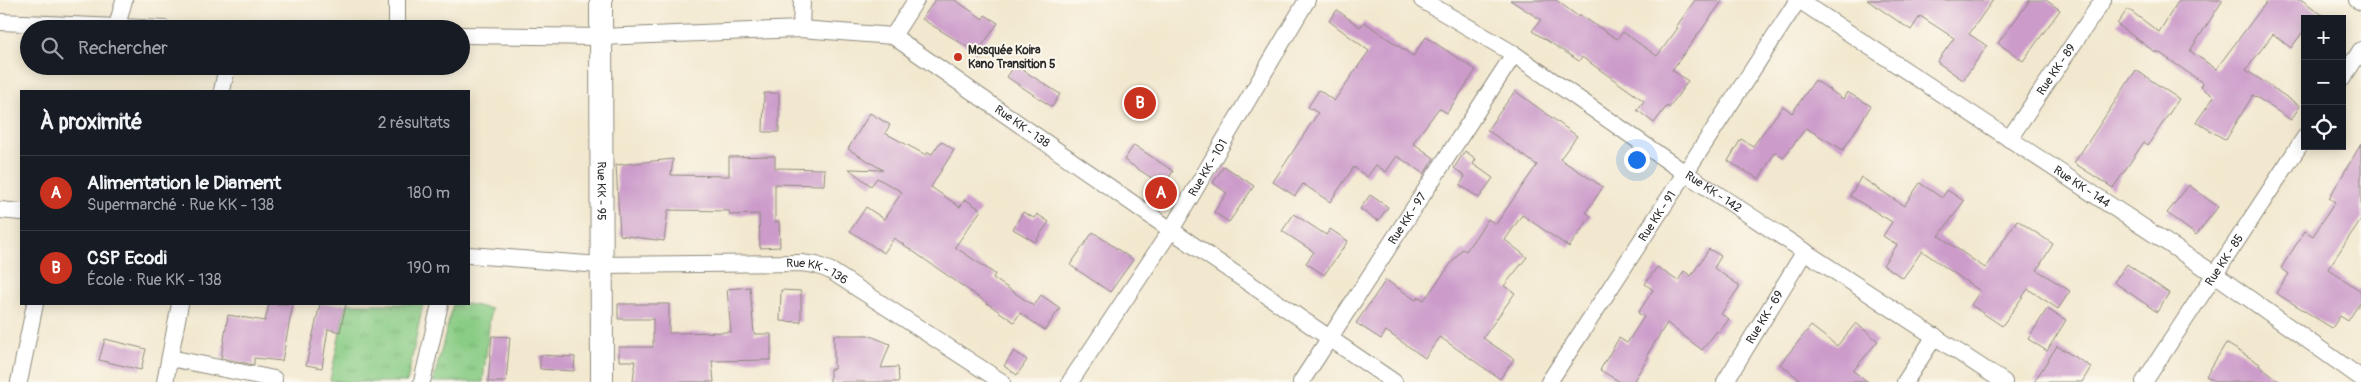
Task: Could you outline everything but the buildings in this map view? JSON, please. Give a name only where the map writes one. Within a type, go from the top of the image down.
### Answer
[{"type":"street","points":[[119,20],[124,0]]},
{"type":"street","points":[[397,0],[397,20]]},
{"type":"street","name":"Rue KK - 95","points":[[600,0],[602,382]]},
{"type":"street","points":[[801,29],[802,0]]},
{"type":"street","points":[[470,35],[600,37],[801,29],[893,36],[916,0]]},
{"type":"street","name":"Rue KK - 101","points":[[1070,382],[1171,230],[1307,0]]},
{"type":"street","name":"Rue KK - 142","points":[[1422,0],[1514,54],[1685,173],[2004,382]]},
{"type":"street","name":"Rue KK - 144","points":[[1799,0],[2216,275],[2361,378]]},
{"type":"street","name":"Rue KK - 91","points":[[1549,382],[1799,0]]},
{"type":"street","name":"Rue KK - 89","points":[[2009,139],[2103,0]]},
{"type":"street","points":[[2357,0],[2361,2]]},
{"type":"street","points":[[0,22],[20,23]]},
{"type":"street","name":"Rue KK - 138","points":[[893,36],[1171,230],[1394,382]]},
{"type":"street","points":[[2346,73],[2361,50]]},
{"type":"street","name":"Rue KK - 97","points":[[1301,382],[1514,54]]},
{"type":"street","points":[[222,90],[225,75]]},
{"type":"street","name":"Rue KK - 85","points":[[2144,382],[2301,143]]},
{"type":"street","points":[[0,210],[20,212]]},
{"type":"street","name":"Rue KK - 69","points":[[1724,382],[1805,252]]},
{"type":"street","name":"Rue KK - 136","points":[[470,255],[600,265],[801,263],[816,265],[831,271],[1002,382]]},
{"type":"street","points":[[19,382],[35,305]]},
{"type":"street","points":[[165,382],[180,305]]},
{"type":"street","points":[[422,382],[440,305]]},
{"type":"street","points":[[1905,382],[1935,336]]},
{"type":"street","points":[[170,358],[274,379],[273,382]]},
{"type":"green space","points":[[470,304],[491,309],[483,382],[433,382],[453,305]]},
{"type":"green space","points":[[346,305],[423,305],[407,382],[341,382],[330,380]]},
{"type":"place","name":"Mosquée Koira Kano Transition 5","points":[[958,57]]},
{"type":"place","name":"CSP Ecodi","points":[[1140,103]]},
{"type":"place","name":"Alimentation le Diament","points":[[1161,193]]}]
